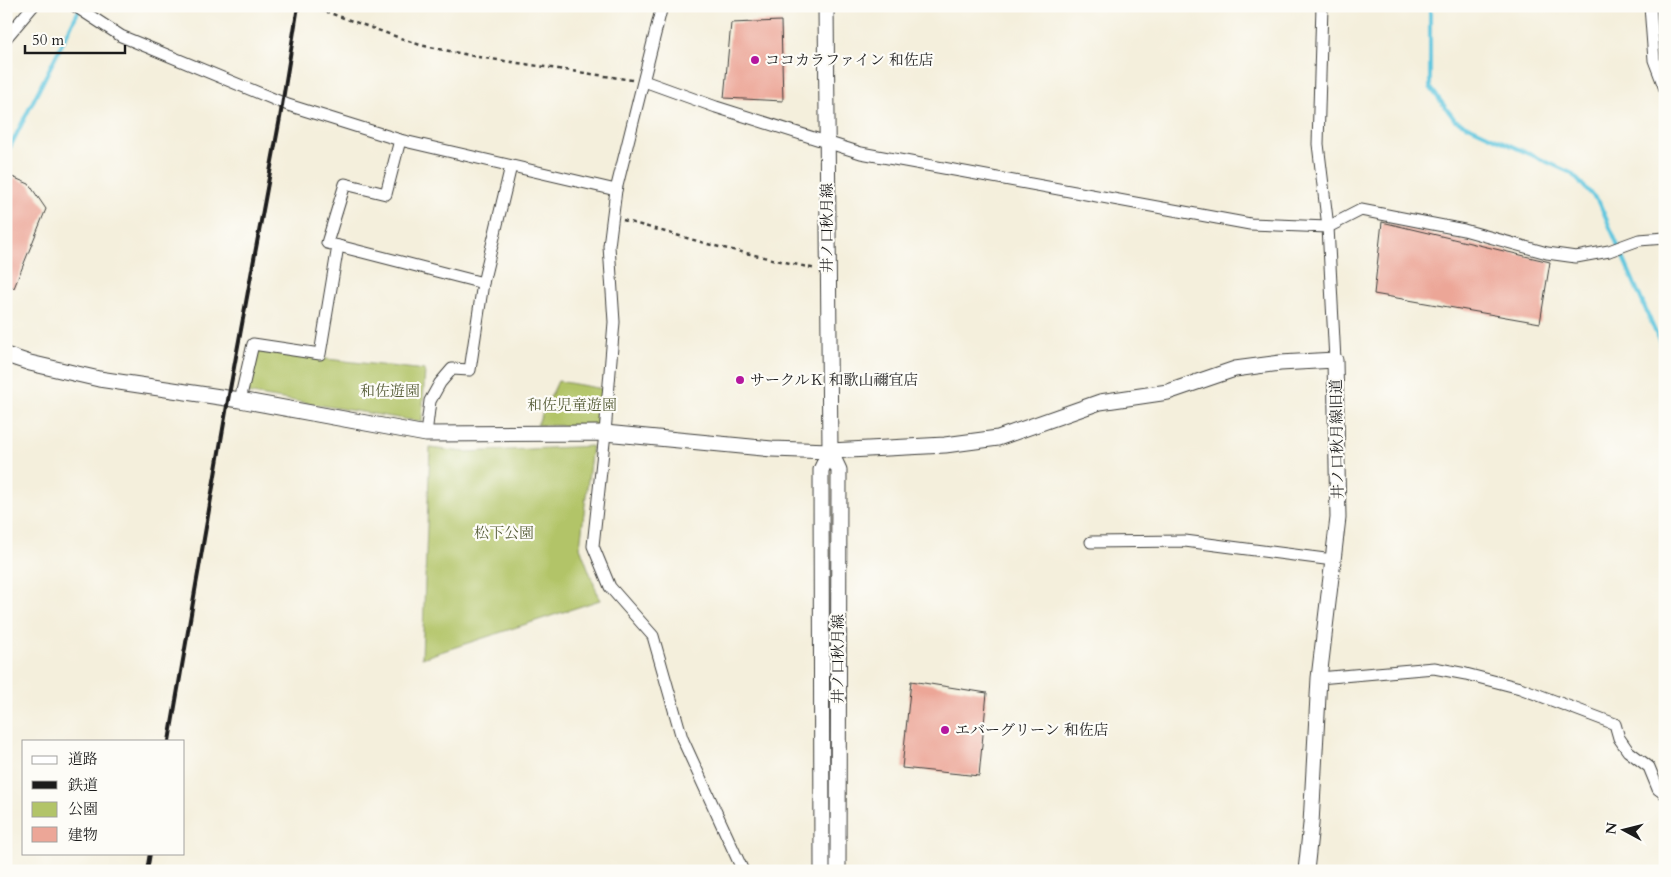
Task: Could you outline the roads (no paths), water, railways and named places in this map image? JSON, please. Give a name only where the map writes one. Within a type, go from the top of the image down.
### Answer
[{"type":"street","points":[[6,38],[33,6]]},
{"type":"street","points":[[75,6],[121,36],[288,105],[400,140],[616,190]]},
{"type":"street","points":[[662,6],[616,190],[609,246],[614,322],[605,433],[592,546],[610,587],[653,636],[682,738],[743,871]]},
{"type":"street","name":"井ノ口秋月線","points":[[822,871],[821,470],[830,450],[826,6]]},
{"type":"street","name":"井ノ口秋月線旧道","points":[[1306,871],[1311,824],[1319,678],[1338,518],[1336,360],[1328,227],[1318,144],[1322,6]]},
{"type":"street","points":[[1650,6],[1654,60],[1665,89]]},
{"type":"street","points":[[644,82],[861,153],[1250,224],[1328,227],[1361,210],[1464,230],[1547,252],[1576,257],[1609,251],[1638,240],[1665,238]]},
{"type":"street","points":[[400,140],[386,194],[345,184],[327,242],[483,283]]},
{"type":"street","points":[[426,434],[430,401],[440,383],[452,369],[470,370],[483,283],[511,166]]},
{"type":"street","points":[[240,400],[253,344],[320,354],[338,246]]},
{"type":"street","points":[[6,355],[30,364],[99,378],[240,400],[426,434],[605,433],[772,449],[830,450],[945,445],[998,438],[1100,402],[1168,392],[1235,369],[1280,363],[1336,360]]},
{"type":"street","name":"井ノ口秋月線","points":[[830,450],[840,470],[838,871]]},
{"type":"street","points":[[1091,542],[1185,541],[1333,560]]},
{"type":"street","points":[[1319,678],[1434,668],[1520,688],[1615,724],[1619,738],[1628,751],[1649,767],[1658,789],[1665,794]]},
{"type":"waterway","points":[[1430,6],[1430,87],[1455,120],[1571,173],[1599,202],[1665,354]]},
{"type":"waterway","points":[[6,155],[79,10]]},
{"type":"railway","points":[[169,740],[228,400],[280,118],[298,6]]},
{"type":"railway","points":[[147,871],[150,854]]},
{"type":"place","name":"ココカラファイン 和佐店","points":[[755,60]]},
{"type":"place","name":"サークルＫ 和歌山禰宜店","points":[[740,380]]},
{"type":"place","name":"エバーグリーン 和佐店","points":[[945,730]]},
{"type":"park label","name":"和佐遊園","points":[[390,391]]},
{"type":"park label","name":"和佐児童遊園","points":[[572,405]]},
{"type":"park label","name":"松下公園","points":[[504,533]]}]
